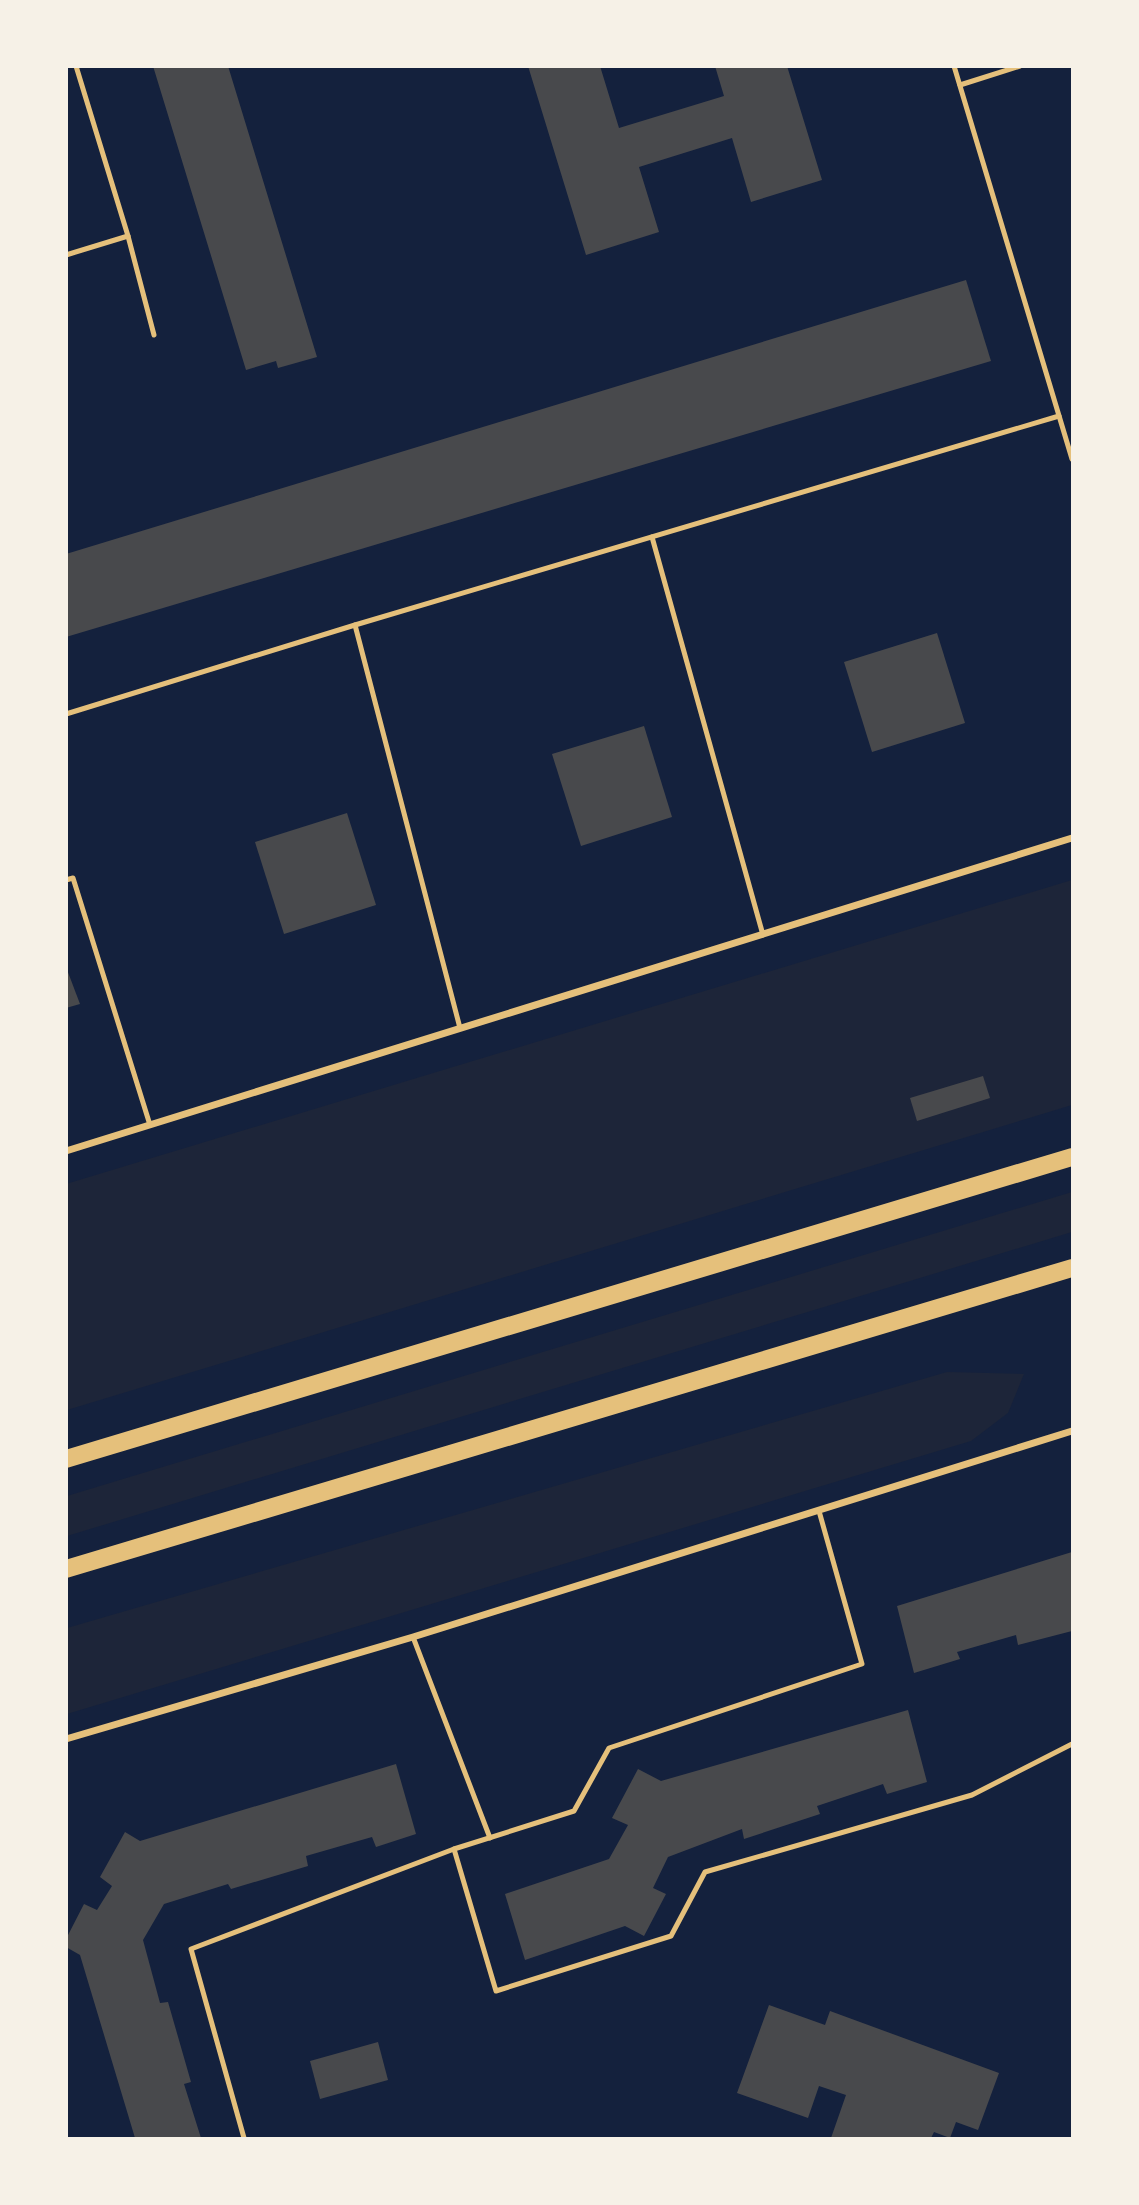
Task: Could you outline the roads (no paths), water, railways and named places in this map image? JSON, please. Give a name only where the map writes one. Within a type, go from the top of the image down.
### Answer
[{"type":"main road","points":[[66,1459],[1073,1157]]},
{"type":"main road","points":[[66,1569],[1073,1268]]},
{"type":"street","points":[[66,1151],[1073,838]]},
{"type":"street","points":[[66,1739],[413,1637],[1073,1431]]},
{"type":"lane","points":[[76,66],[128,236],[154,335]]},
{"type":"lane","points":[[954,66],[1072,458]]},
{"type":"lane","points":[[960,85],[1020,66]]},
{"type":"lane","points":[[66,255],[128,236]]},
{"type":"lane","points":[[66,714],[355,625],[1059,416]]},
{"type":"lane","points":[[652,537],[763,935]]},
{"type":"lane","points":[[355,625],[460,1028]]},
{"type":"lane","points":[[66,880],[73,878],[150,1125]]},
{"type":"lane","points":[[244,2138],[191,1949],[454,1849],[574,1811],[609,1748],[862,1664],[819,1511]]},
{"type":"lane","points":[[413,1637],[490,1838]]},
{"type":"lane","points":[[454,1849],[496,1992],[671,1936],[705,1872],[972,1796],[1073,1744]]}]
